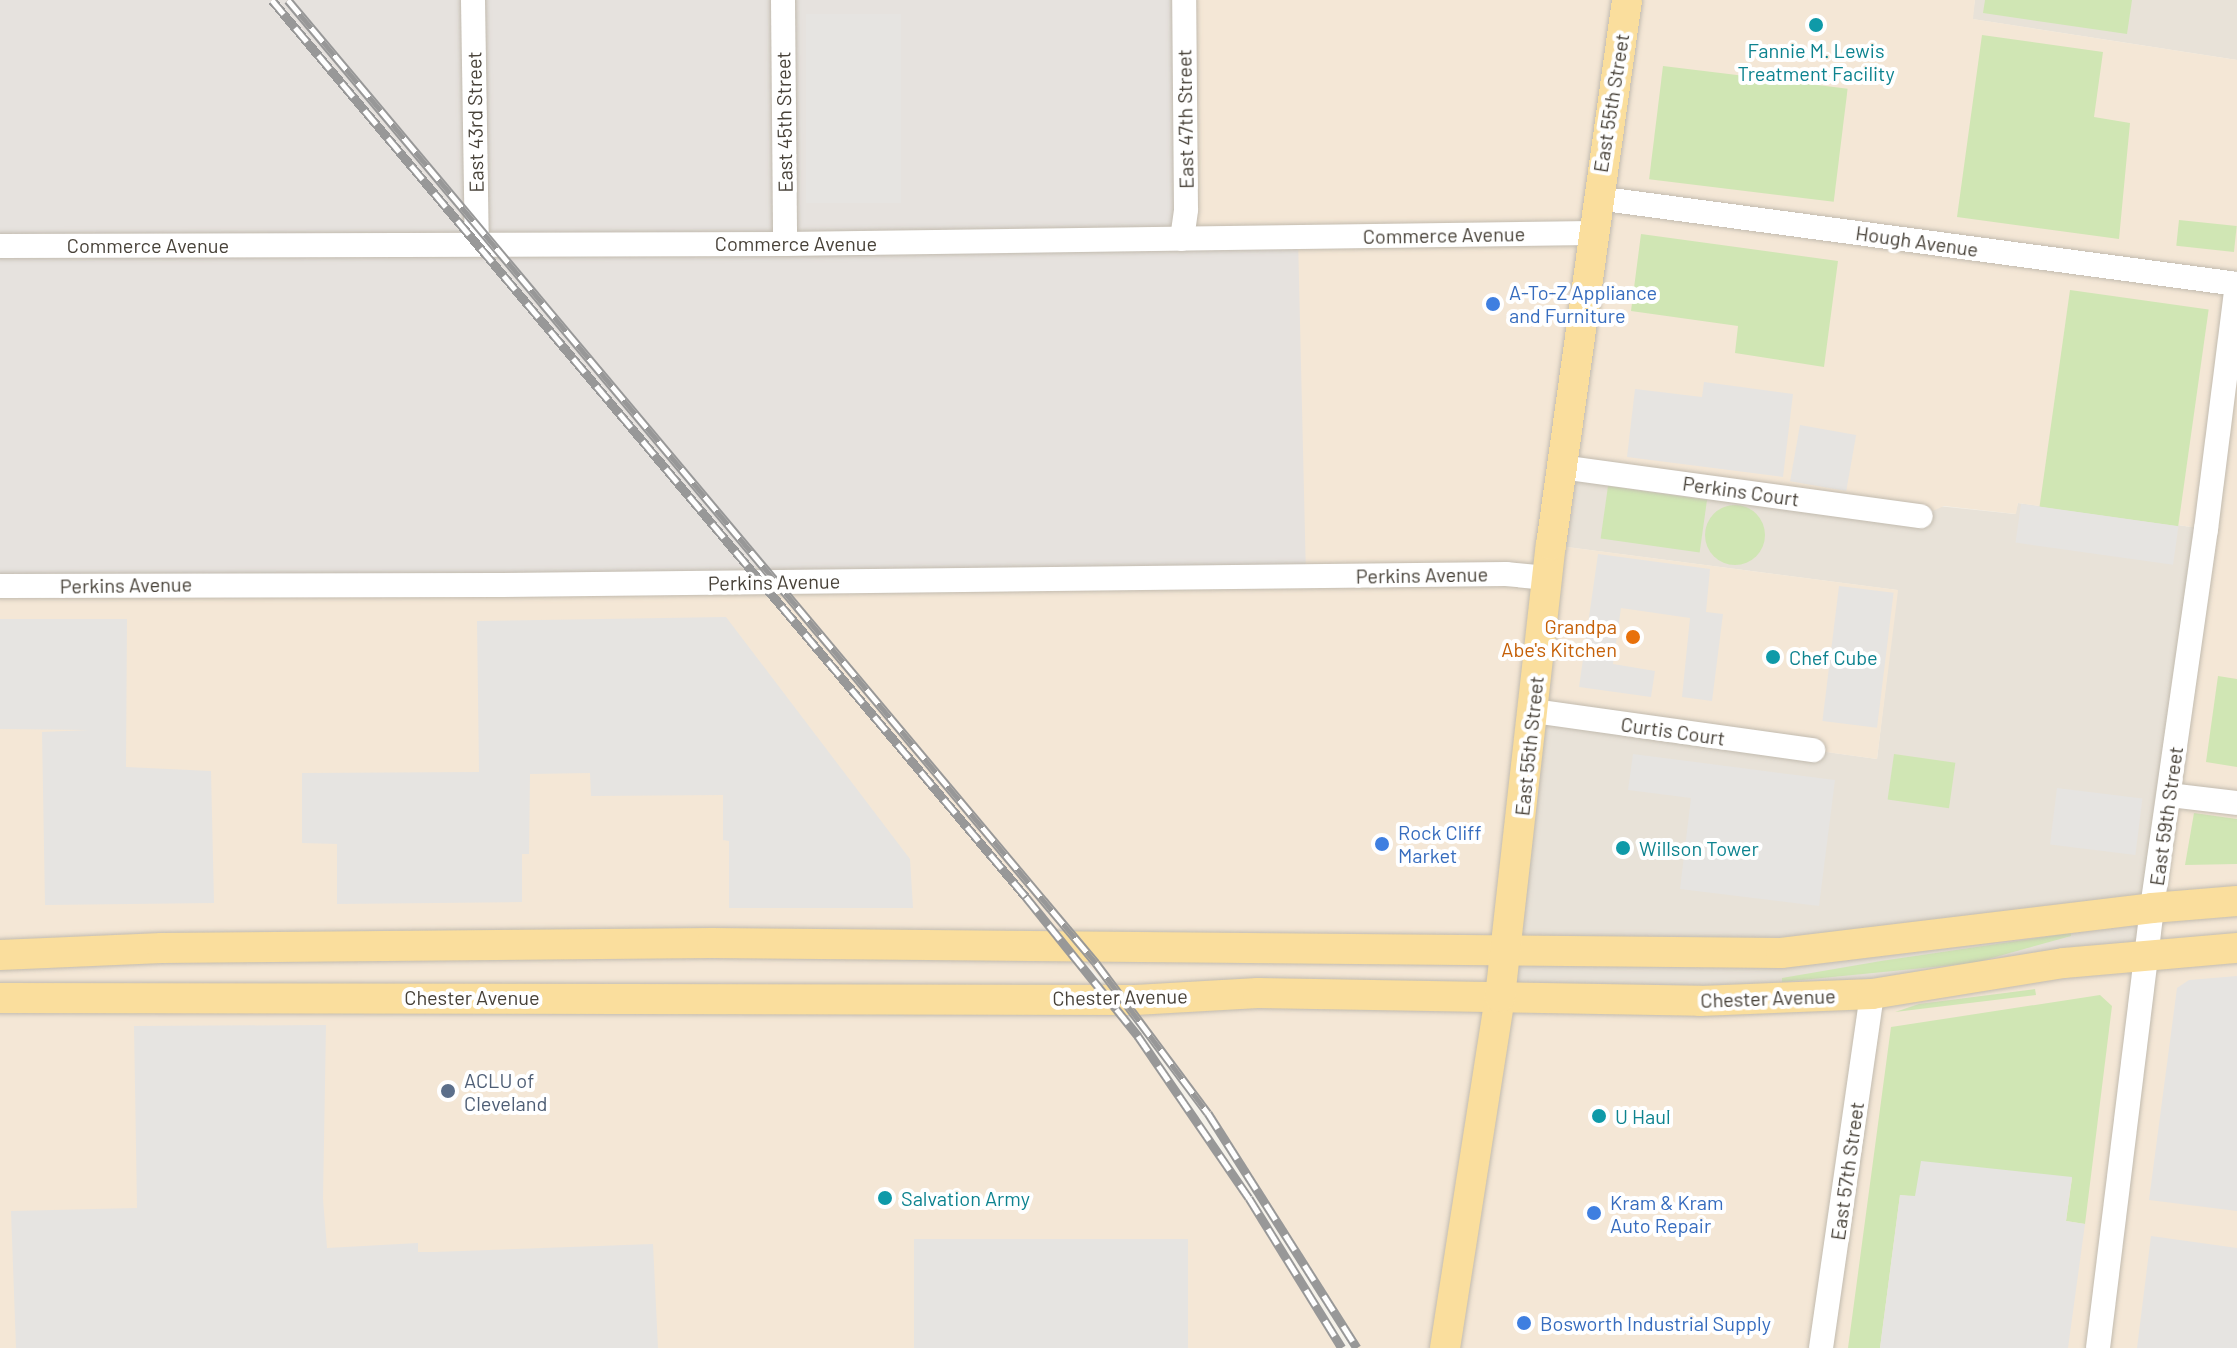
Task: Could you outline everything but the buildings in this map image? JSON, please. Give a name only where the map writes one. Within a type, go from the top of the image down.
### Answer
[{"type":"main road","name":"East 55th Street","points":[[1445,1348],[1500,997],[1561,467],[1627,0]]},
{"type":"main road","points":[[0,955],[162,948],[712,943],[1505,953],[1781,953],[2152,908],[2237,901]]},
{"type":"main road","name":"Chester Avenue","points":[[0,998],[1135,1000],[1258,993],[1700,1001],[1872,994],[2064,963],[2237,948]]},
{"type":"street","name":"East 43rd Street","points":[[473,0],[477,244]]},
{"type":"street","name":"East 45th Street","points":[[783,0],[785,244]]},
{"type":"street","name":"East 47th Street","points":[[1182,239],[1186,209],[1184,0]]},
{"type":"street","name":"Hough Avenue","points":[[1597,198],[2237,284]]},
{"type":"street","name":"Commerce Avenue","points":[[0,246],[785,244],[1592,233]]},
{"type":"street","name":"East 59th Street","points":[[2098,1348],[2152,908],[2170,795],[2237,284]]},
{"type":"street","name":"Perkins Court","points":[[1561,467],[1921,516]]},
{"type":"street","name":"Perkins Avenue","points":[[0,586],[1506,574],[1547,578]]},
{"type":"street","name":"Curtis Court","points":[[1534,711],[1813,750]]},
{"type":"street","points":[[2170,795],[2237,803]]},
{"type":"street","name":"East 57th Street","points":[[1821,1348],[1872,994]]},
{"type":"shaded area","points":[[0,0],[1184,0],[1182,238],[1298,237],[1306,577],[0,586]]},
{"type":"shaded area","points":[[1184,0],[1975,0],[1973,19],[2237,60],[2237,1348],[1357,1348],[1267,1202],[1154,1036],[1036,908],[1138,1036],[1198,1119],[1342,1348],[0,1348],[0,586],[1182,239]],"holes":[[[1562,467],[1921,516],[1944,506],[2016,514],[2018,503],[2206,529],[2146,955],[1700,1001],[1501,997],[1534,712],[1877,759],[1897,599],[1898,590],[1552,545]]]},
{"type":"shaded area","points":[[1975,0],[2237,0],[2237,60],[1972,19]]},
{"type":"shaded area","points":[[806,14],[901,14],[901,203],[806,203]]},
{"type":"shaded area","points":[[1704,382],[1793,394],[1783,477],[1627,457],[1635,389],[1702,397]]},
{"type":"shaded area","points":[[1800,425],[1856,435],[1846,491],[1790,481]]},
{"type":"shaded area","points":[[1561,467],[2015,514],[2018,503],[2206,529],[2146,955],[1995,977],[1500,997],[1534,711],[1877,759],[1897,590],[1551,545]]},
{"type":"shaded area","points":[[2021,504],[2178,526],[2173,565],[2016,543]]},
{"type":"shaded area","points":[[1598,554],[1710,569],[1706,612],[1723,614],[1712,701],[1682,697],[1690,618],[1621,608],[1613,664],[1655,671],[1651,697],[1579,687]]},
{"type":"shaded area","points":[[1839,586],[1894,593],[1877,728],[1822,721]]},
{"type":"shaded area","points":[[726,617],[910,859],[913,908],[729,908],[729,841],[723,840],[723,795],[591,796],[590,773],[530,774],[529,854],[522,854],[522,902],[337,904],[337,844],[302,843],[302,773],[479,772],[477,621]]},
{"type":"shaded area","points":[[0,619],[127,619],[126,767],[211,771],[214,903],[45,905],[42,732],[89,730],[0,729]]},
{"type":"shaded area","points":[[1633,754],[1835,780],[1819,906],[1680,889],[1691,798],[1628,790]]},
{"type":"shaded area","points":[[2057,788],[2142,798],[2135,855],[2050,845]]},
{"type":"shaded area","points":[[2237,976],[2237,1211],[2149,1200],[2177,988],[2189,980]]},
{"type":"shaded area","points":[[326,1025],[323,1199],[327,1248],[418,1243],[418,1252],[434,1252],[653,1244],[658,1348],[16,1348],[11,1211],[137,1208],[134,1026]]},
{"type":"shaded area","points":[[1921,1161],[2072,1177],[2066,1221],[2085,1224],[2068,1348],[1880,1348],[1900,1195],[1915,1196]]},
{"type":"shaded area","points":[[2151,1236],[2237,1248],[2237,1348],[2137,1348]]},
{"type":"shaded area","points":[[914,1239],[1188,1239],[1188,1348],[914,1348]]},
{"type":"green space","points":[[1985,0],[2132,0],[2127,34],[1983,13]]},
{"type":"green space","points":[[1982,35],[2103,52],[2094,117],[2130,123],[2119,239],[1957,217]]},
{"type":"green space","points":[[1663,66],[1848,89],[1834,202],[1649,179]]},
{"type":"green space","points":[[2179,220],[2237,226],[2234,252],[2176,246]]},
{"type":"green space","points":[[1641,234],[1838,261],[1824,367],[1735,353],[1738,326],[1631,311]]},
{"type":"green space","points":[[2070,290],[2209,309],[2178,526],[2040,507]]},
{"type":"green space","points":[[1608,486],[1707,500],[1700,552],[1601,538]]},
{"type":"green space","points":[[1735,505],[1756,514],[1765,535],[1756,556],[1735,565],[1714,556],[1705,535],[1714,514]]},
{"type":"green space","points":[[2218,676],[2237,679],[2237,767],[2206,762]]},
{"type":"green space","points":[[1894,754],[1955,763],[1949,808],[1888,800]]},
{"type":"green space","points":[[2194,813],[2237,819],[2237,864],[2185,865]]},
{"type":"green space","points":[[2071,933],[2071,936],[1974,963],[1782,982],[1782,978],[1881,961]]},
{"type":"green space","points":[[2035,989],[2036,995],[1895,1012],[1919,1004]]},
{"type":"green space","points":[[2100,995],[2112,1006],[2085,1224],[2066,1221],[2072,1178],[1915,1197],[1900,1195],[1880,1348],[1848,1348],[1891,1027]]},
{"type":"railway","points":[[272,0],[1026,897],[1138,1036],[1249,1198],[1342,1348]]},
{"type":"railway","points":[[288,0],[1096,963],[1208,1113],[1357,1348]]},
{"type":"place","name":"Fannie M. Lewis Treatment Facility","points":[[1816,25]]},
{"type":"place","name":"A-To-Z Appliance and Furniture","points":[[1493,304]]},
{"type":"place","name":"Grandpa Abe's Kitchen","points":[[1633,637]]},
{"type":"place","name":"Chef Cube","points":[[1773,657]]},
{"type":"place","name":"Rock Cliff Market","points":[[1382,844]]},
{"type":"place","name":"Willson Tower","points":[[1623,848]]},
{"type":"place","name":"ACLU of Cleveland","points":[[448,1091]]},
{"type":"place","name":"U Haul","points":[[1599,1116]]},
{"type":"place","name":"Salvation Army","points":[[885,1198]]},
{"type":"place","name":"Kram & Kram Auto Repair","points":[[1594,1213]]},
{"type":"place","name":"Bosworth Industrial Supply","points":[[1524,1323]]}]
